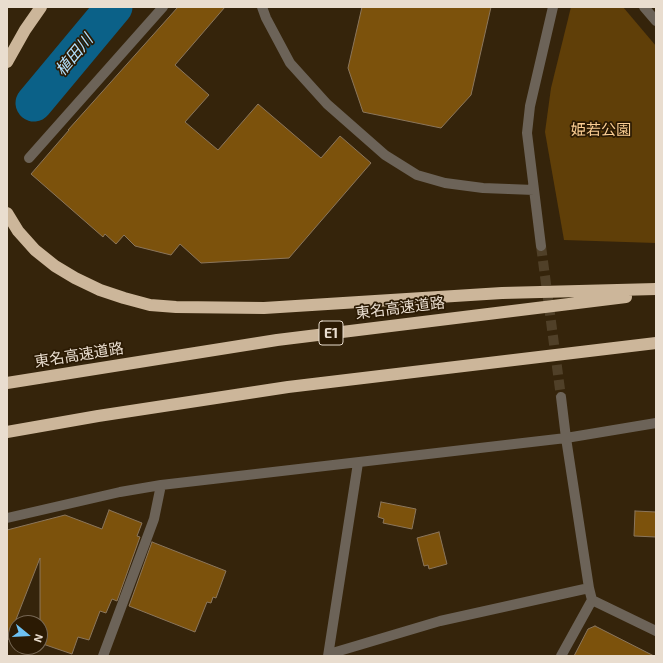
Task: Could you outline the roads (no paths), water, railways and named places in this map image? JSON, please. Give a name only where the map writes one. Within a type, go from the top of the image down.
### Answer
[{"type":"highway","points":[[7,62],[25,30],[41,7]]},
{"type":"highway","points":[[7,214],[35,250],[55,266],[100,290],[124,298],[150,304],[176,307],[264,308],[502,293],[656,289]]},
{"type":"highway","name":"東名高速道路","points":[[7,383],[277,340],[656,293]]},
{"type":"highway","points":[[7,432],[98,416],[288,387],[656,342]]},
{"type":"highway","points":[[7,438],[98,416]]},
{"type":"street","points":[[29,158],[163,7]]},
{"type":"street","points":[[262,7],[266,18],[290,63],[327,104],[385,155],[418,175],[445,183],[483,188],[534,190]]},
{"type":"street","points":[[541,246],[527,133],[530,106],[553,7]]},
{"type":"street","points":[[644,7],[656,21]]},
{"type":"street","points":[[561,397],[566,438],[592,600],[561,656]]},
{"type":"street","points":[[7,518],[120,492],[566,438],[656,423]]},
{"type":"street","points":[[358,463],[329,655],[440,621],[590,588]]},
{"type":"street","points":[[103,656],[154,519],[161,486]]},
{"type":"street","points":[[592,600],[656,631]]},
{"type":"waterway","name":"植田川","points":[[34,103],[114,7]]},
{"type":"tunnel","points":[[541,246],[561,397]]},
{"type":"park label","name":"姫若公園","points":[[601,130]]}]
